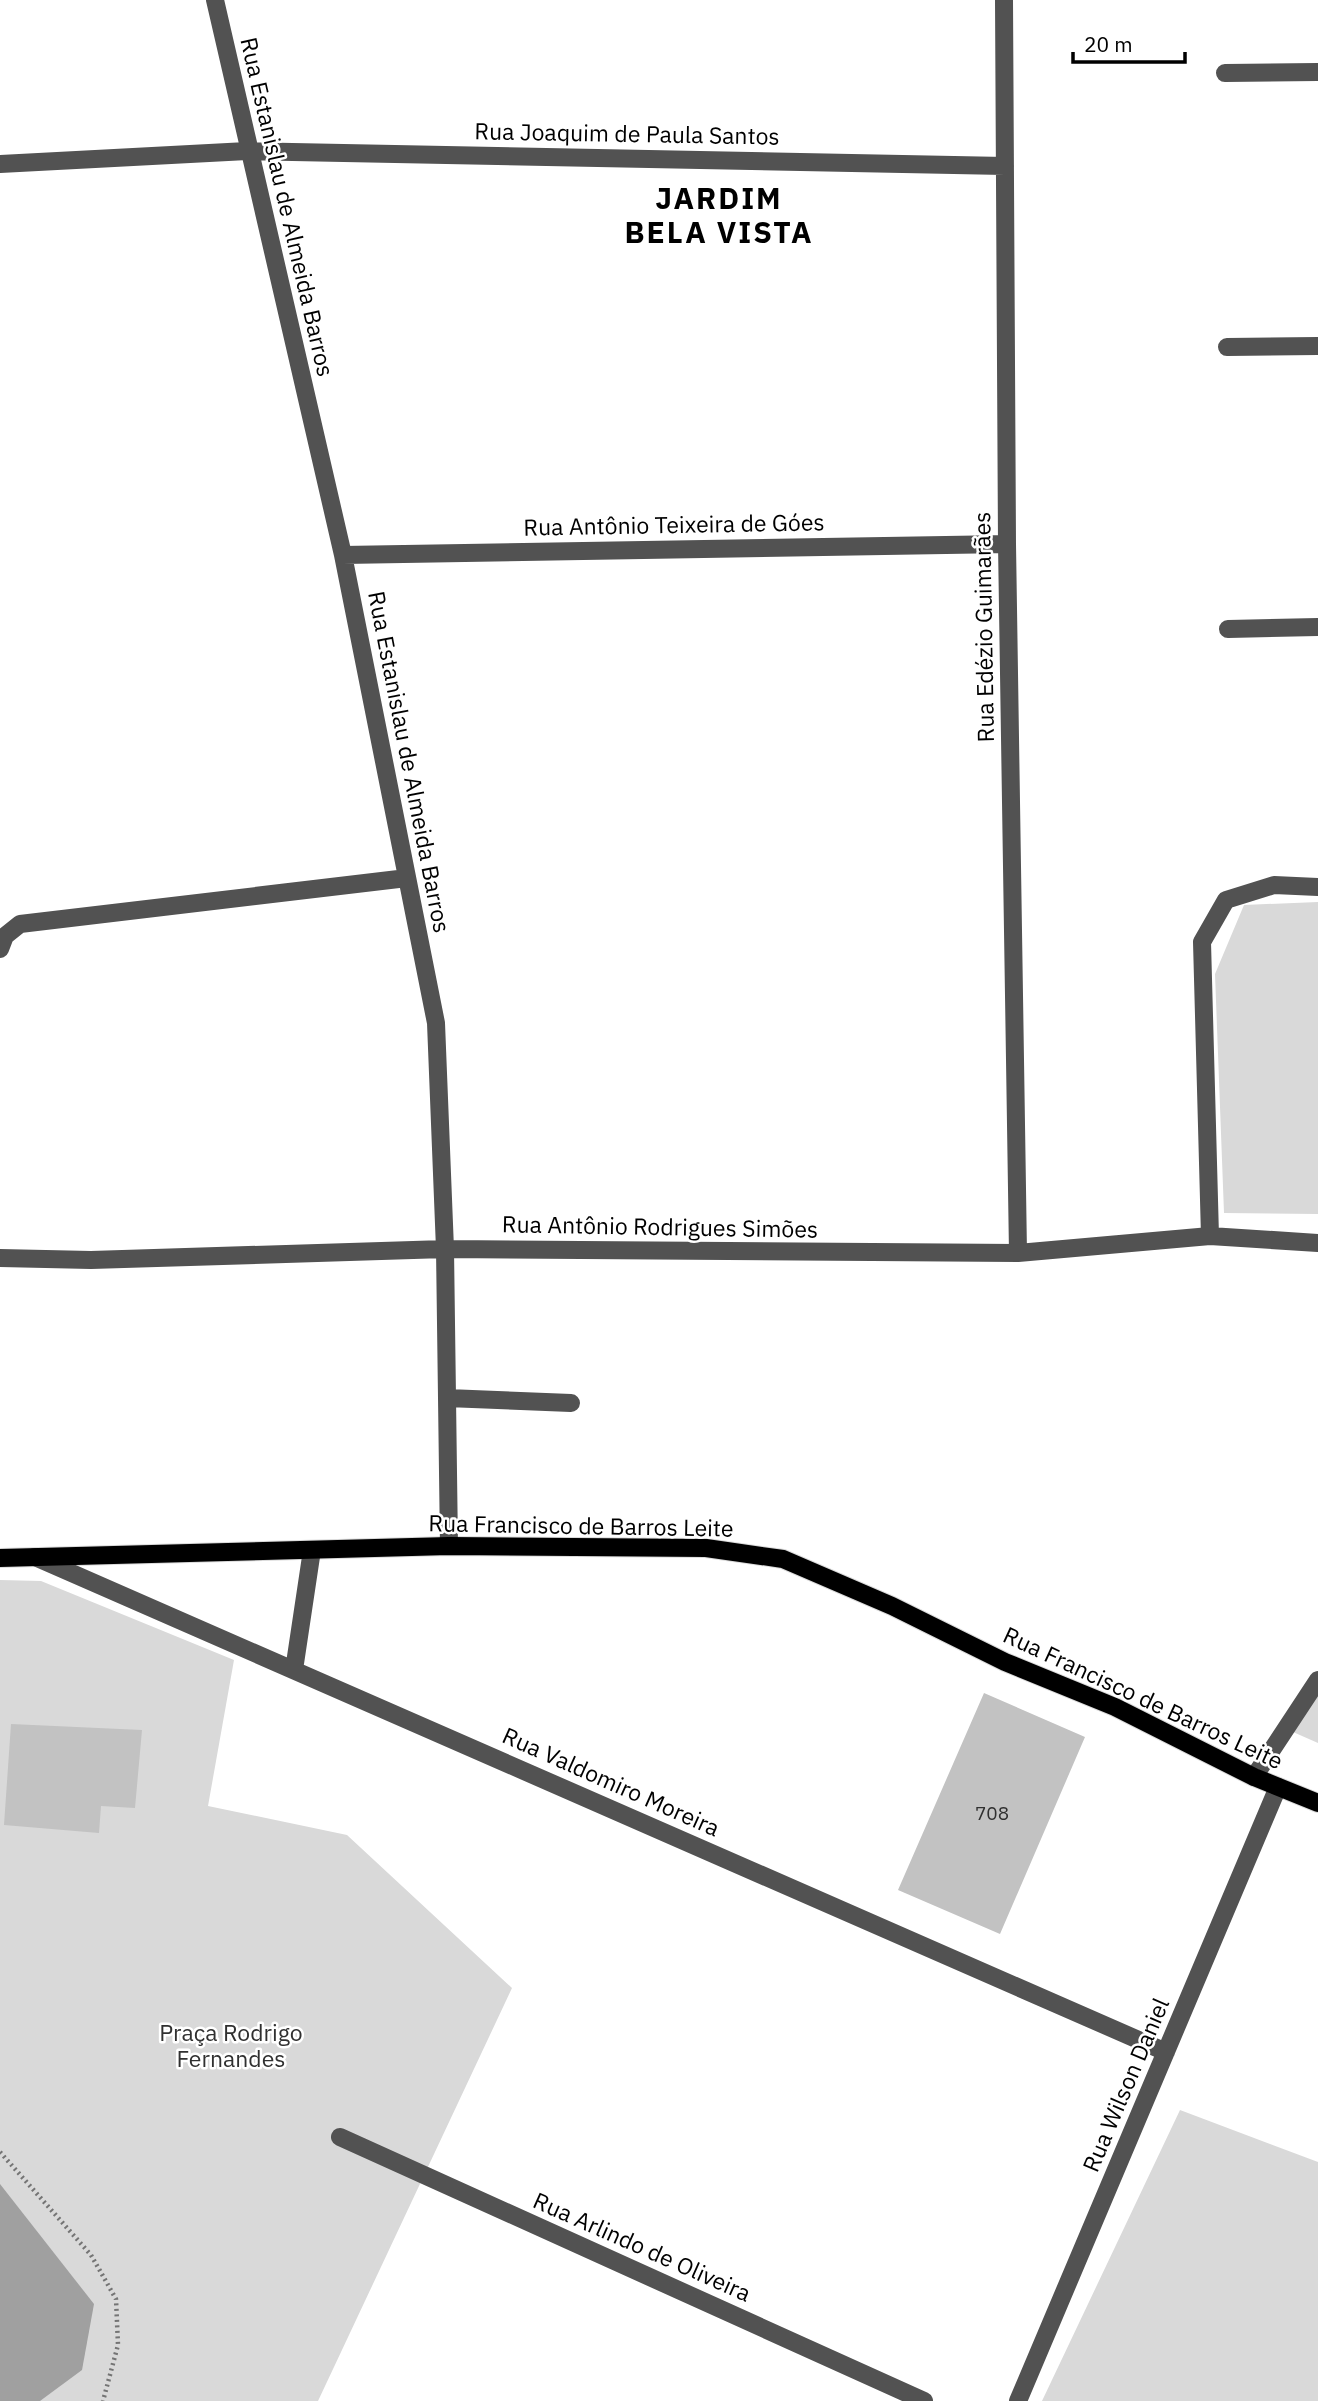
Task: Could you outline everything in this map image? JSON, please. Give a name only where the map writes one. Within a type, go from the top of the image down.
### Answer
[{"type":"main road","name":"Rua Francisco de Barros Leite","points":[[0,1558],[449,1546],[705,1548],[783,1559],[892,1606],[1005,1662],[1115,1707],[1254,1777],[1318,1803]]},
{"type":"street","name":"Rua Estanislau de Almeida Barros","points":[[215,0],[247,151],[343,555],[436,1023],[445,1249],[449,1546]]},
{"type":"street","name":"Rua Edézio Guimarães","points":[[1004,0],[1007,544],[1017,1253]]},
{"type":"street","points":[[1225,73],[1318,72]]},
{"type":"street","name":"Rua Joaquim de Paula Santos","points":[[0,164],[247,151],[1005,166]]},
{"type":"street","points":[[1227,346],[1318,346]]},
{"type":"street","name":"Rua Antônio Teixeira de Góes","points":[[343,555],[1007,544]]},
{"type":"street","points":[[1228,629],[1318,627]]},
{"type":"street","points":[[0,949],[5,936],[20,924],[407,878]]},
{"type":"street","points":[[1210,1236],[1202,942],[1226,900],[1274,885],[1318,887]]},
{"type":"street","name":"Rua Antônio Rodrigues Simões","points":[[0,1258],[91,1260],[445,1249],[1017,1253],[1210,1236],[1318,1243]]},
{"type":"street","points":[[447,1398],[571,1403]]},
{"type":"street","points":[[294,1670],[312,1550]]},
{"type":"street","name":"Rua Valdomiro Moreira","points":[[35,1557],[1166,2052]]},
{"type":"street","points":[[1254,1777],[1318,1679]]},
{"type":"street","name":"Rua Wilson Daniel","points":[[1018,2401],[1278,1787]]},
{"type":"street","name":"Rua Arlindo de Oliveira","points":[[340,2137],[924,2401]]},
{"type":"path","points":[[0,2152],[92,2255],[116,2299],[118,2345],[103,2401]]},
{"type":"green space","points":[[1318,902],[1318,1214],[1224,1213],[1215,974],[1244,905]]},
{"type":"green space","name":"Praça Rodrigo Fernandes","points":[[0,1580],[41,1581],[234,1660],[208,1806],[347,1835],[512,1988],[318,2401],[0,2401]]},
{"type":"green space","points":[[1318,1695],[1318,1743],[1293,1732]]},
{"type":"green space","points":[[1180,2110],[1318,2162],[1318,2401],[1042,2401]]},
{"type":"shaded area","points":[[0,2184],[94,2304],[82,2370],[40,2401],[0,2401]]},
{"type":"building","points":[[984,1693],[1085,1737],[1000,1934],[898,1890]]},
{"type":"building","points":[[11,1724],[142,1730],[135,1808],[101,1806],[99,1833],[4,1825]]},
{"type":"district","name":"JARDIM BELA VISTA","points":[[719,216]]}]
